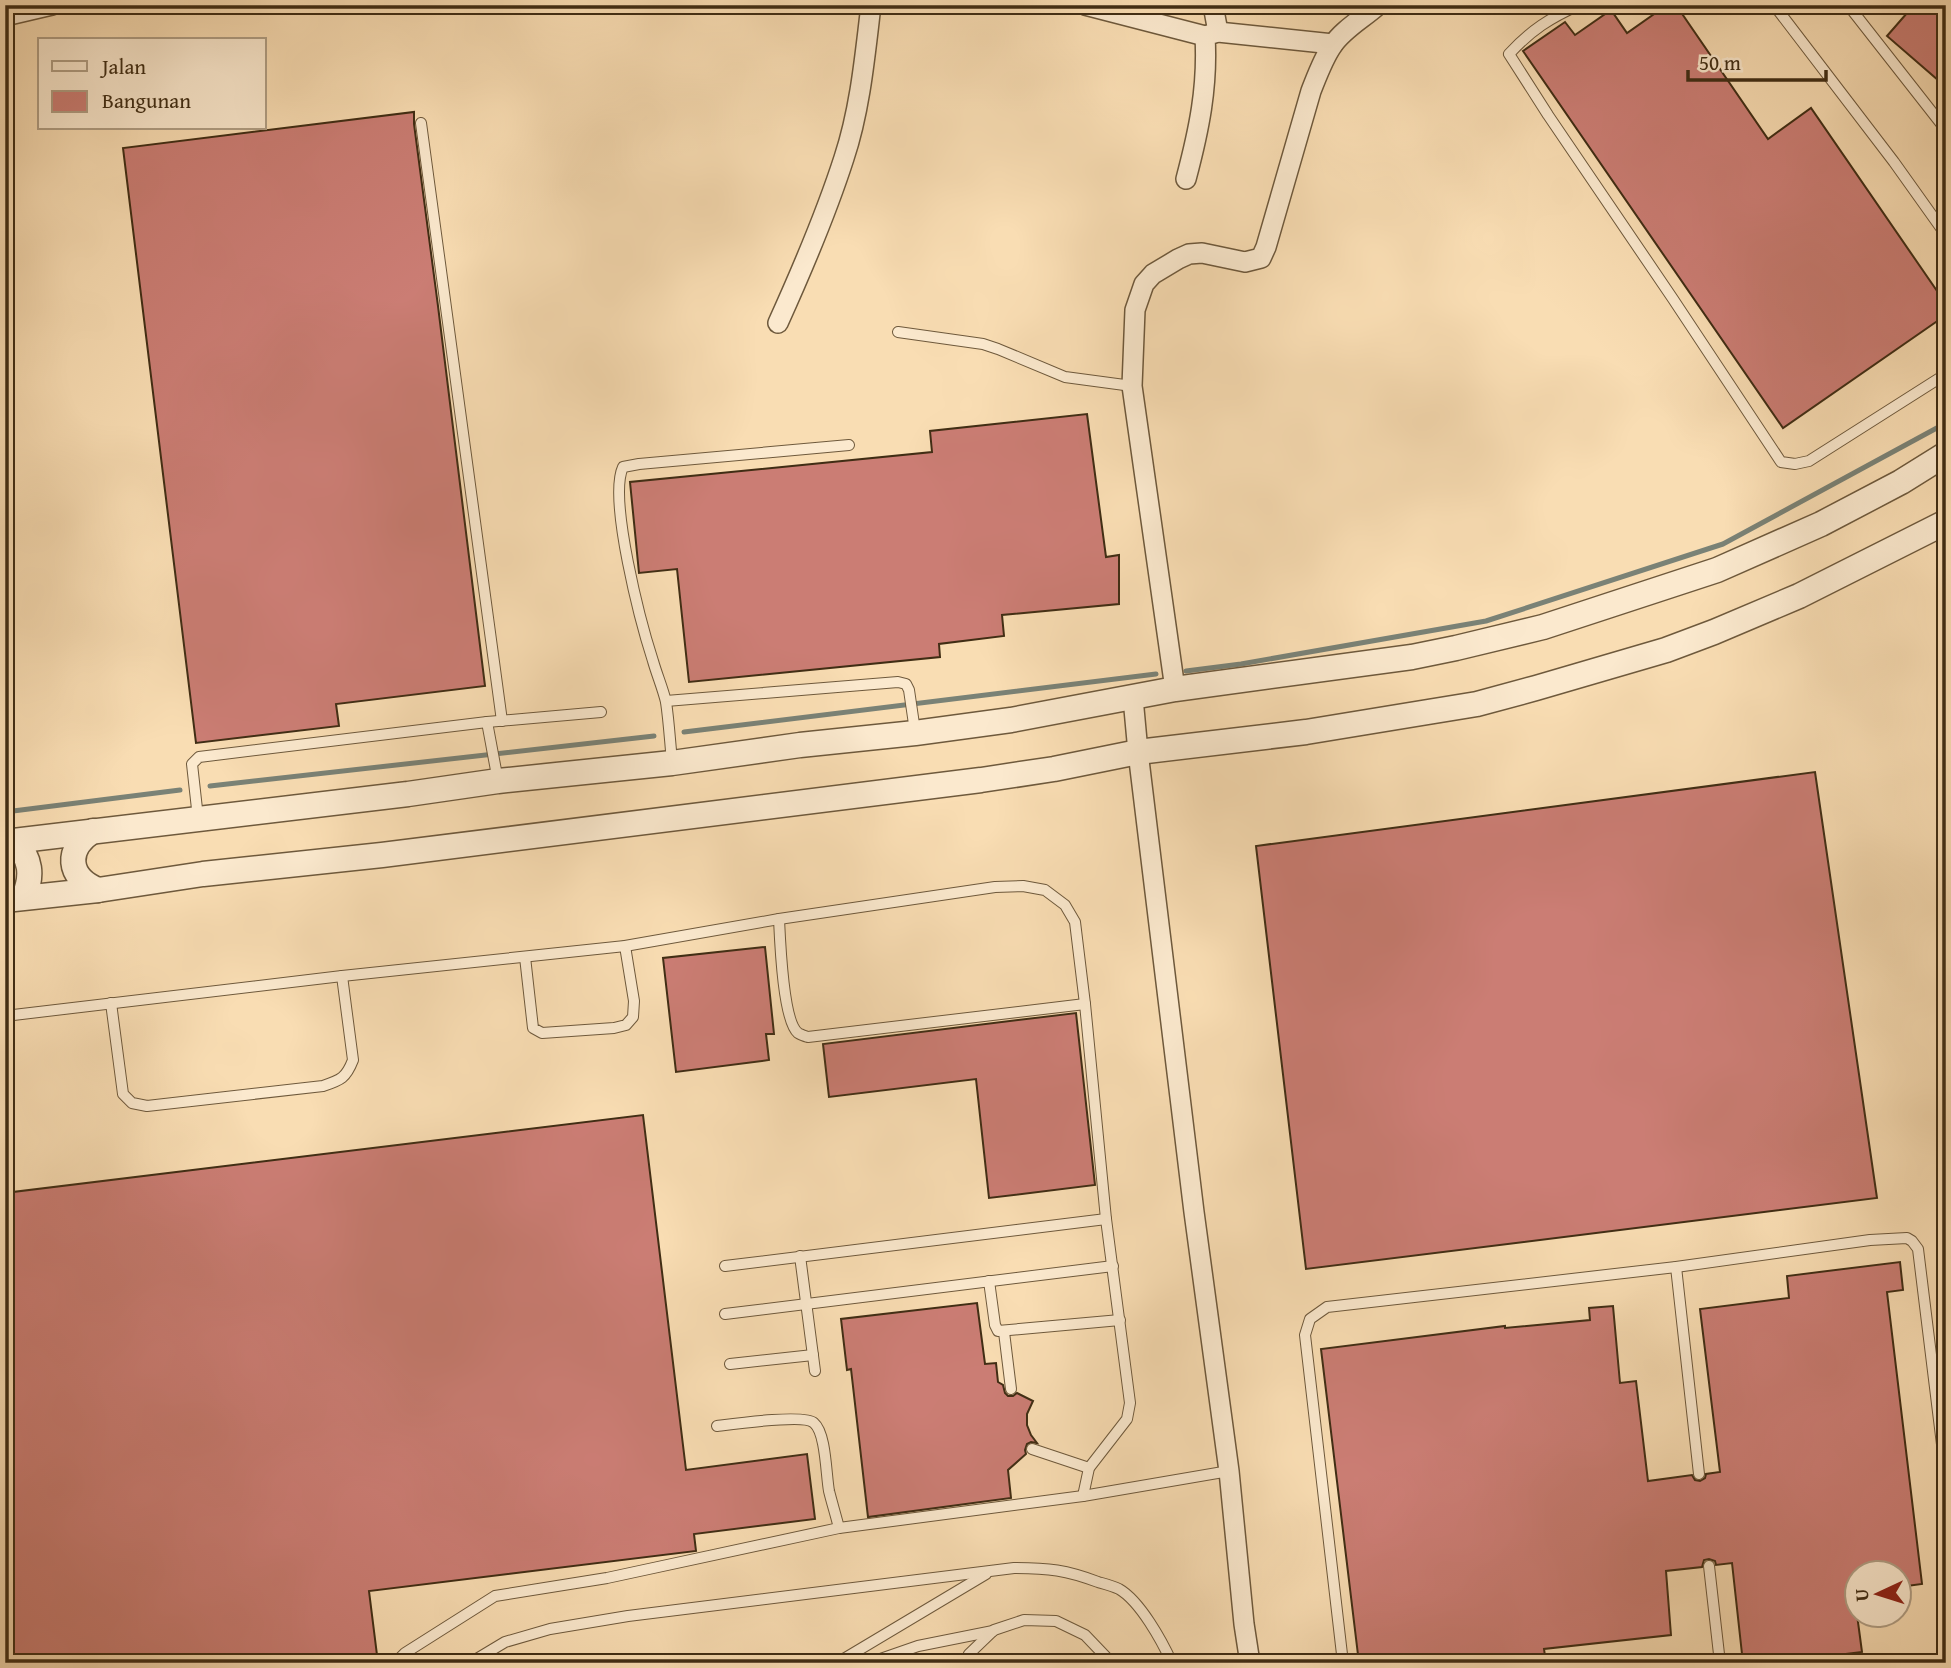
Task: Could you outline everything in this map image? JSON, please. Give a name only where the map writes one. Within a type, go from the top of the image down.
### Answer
[{"type":"street","points":[[5,16],[52,5]]},
{"type":"street","points":[[778,323],[845,158],[855,118],[871,5]]},
{"type":"street","points":[[1085,5],[1211,34],[1333,44]]},
{"type":"street","points":[[1186,179],[1200,126],[1213,5]]},
{"type":"street","points":[[1174,690],[1132,386],[1135,310],[1144,284],[1153,274],[1189,254],[1219,255],[1245,261],[1261,258],[1311,91],[1333,44],[1378,5]]},
{"type":"street","points":[[10,841],[408,794],[496,772],[672,763],[800,745],[914,723],[1011,720],[1174,690],[1412,657],[1543,627],[1717,570],[1821,524],[1901,482],[1946,454]]},
{"type":"street","points":[[15,898],[968,782],[1054,769],[1138,752],[1306,732],[1476,704],[1666,650],[1799,597],[1942,533]]},
{"type":"street","points":[[1133,698],[1194,1212],[1229,1471],[1250,1663]]},
{"type":"street","points":[[93,831],[82,838],[75,849],[73,862],[77,875],[86,885],[98,890]]},
{"type":"street","points":[[10,841],[23,850],[30,873],[29,886],[15,898]]},
{"type":"lane","points":[[1579,5],[1551,18],[1527,34],[1508,54],[1781,462],[1795,464],[1809,461],[1946,374]]},
{"type":"lane","points":[[1774,5],[1946,235]]},
{"type":"lane","points":[[1848,5],[1946,130]]},
{"type":"lane","points":[[421,123],[502,721]]},
{"type":"lane","points":[[898,332],[983,344],[1065,377],[1132,386]]},
{"type":"lane","points":[[672,763],[666,701],[644,631],[624,545],[618,489],[619,475],[623,467],[849,445]]},
{"type":"lane","points":[[666,701],[898,682],[906,684],[914,723]]},
{"type":"lane","points":[[198,819],[192,764],[199,757],[487,722],[601,712]]},
{"type":"lane","points":[[487,722],[496,772]]},
{"type":"lane","points":[[5,1016],[625,946],[779,919],[995,887],[1023,886],[1045,890],[1065,905],[1075,922],[1106,1219],[1130,1403],[1127,1419],[1089,1468],[1083,1496]]},
{"type":"lane","points":[[779,919],[783,972],[793,1025],[798,1034],[808,1037],[1085,1004]]},
{"type":"lane","points":[[525,957],[533,1028],[542,1033],[614,1028],[626,1025],[633,1017],[634,1002],[625,946]]},
{"type":"lane","points":[[111,1003],[123,1094],[132,1103],[147,1106],[323,1086],[339,1081],[348,1073],[353,1060],[342,976]]},
{"type":"lane","points":[[725,1266],[1106,1219]]},
{"type":"lane","points":[[1343,1663],[1305,1335],[1310,1319],[1327,1307],[1676,1266],[1882,1238],[1907,1238],[1918,1249],[1946,1477]]},
{"type":"lane","points":[[800,1256],[815,1371]]},
{"type":"lane","points":[[725,1314],[1112,1266]]},
{"type":"lane","points":[[1676,1266],[1699,1475]]},
{"type":"lane","points":[[989,1282],[998,1331],[1120,1320]]},
{"type":"lane","points":[[1004,1332],[1011,1389]]},
{"type":"lane","points":[[730,1364],[813,1355]]},
{"type":"lane","points":[[717,1426],[795,1419],[816,1423],[821,1434],[829,1489],[839,1528]]},
{"type":"lane","points":[[1032,1449],[1089,1468]]},
{"type":"lane","points":[[395,1663],[405,1653],[495,1596],[607,1578],[839,1528],[1083,1496],[1229,1471]]},
{"type":"lane","points":[[1709,1566],[1720,1663]]},
{"type":"lane","points":[[470,1663],[505,1642],[550,1629],[628,1616],[1014,1568],[1048,1568],[1073,1573],[1121,1590],[1152,1624],[1172,1663]]},
{"type":"lane","points":[[836,1663],[992,1571]]},
{"type":"lane","points":[[869,1663],[918,1646],[994,1630],[1024,1620],[1056,1621],[1085,1635],[1109,1663]]},
{"type":"lane","points":[[965,1663],[969,1654],[994,1630]]},
{"type":"building","points":[[1667,5],[1676,5],[1768,139],[1811,108],[1946,304],[1946,315],[1783,428],[1523,51],[1565,22],[1575,35],[1611,10],[1627,33]]},
{"type":"building","points":[[1914,5],[1946,5],[1946,87],[1887,36]]},
{"type":"building","points":[[414,112],[485,686],[336,704],[339,726],[196,743],[123,148]]},
{"type":"building","points":[[1087,414],[1106,557],[1119,555],[1119,604],[1002,615],[1004,636],[939,644],[940,657],[689,682],[677,569],[639,573],[630,482],[932,452],[930,431]]},
{"type":"building","points":[[1815,772],[1877,1198],[1306,1269],[1256,846]]},
{"type":"building","points":[[765,947],[774,1034],[766,1034],[769,1060],[676,1072],[663,958]]},
{"type":"building","points":[[1076,1013],[1095,1185],[989,1198],[976,1079],[829,1097],[823,1044]]},
{"type":"building","points":[[643,1115],[686,1470],[807,1454],[815,1519],[694,1534],[696,1551],[369,1591],[378,1663],[5,1663],[5,1193]]},
{"type":"building","points":[[1900,1262],[1903,1290],[1887,1292],[1922,1584],[1912,1585],[1912,1560],[1842,1560],[1842,1630],[1859,1630],[1862,1652],[1772,1663],[1743,1663],[1732,1563],[1716,1565],[1715,1561],[1709,1559],[1704,1560],[1702,1567],[1666,1571],[1671,1635],[1544,1649],[1546,1663],[1359,1663],[1321,1349],[1505,1326],[1590,1320],[1589,1308],[1613,1306],[1620,1383],[1636,1381],[1648,1481],[1692,1475],[1695,1480],[1700,1481],[1706,1474],[1720,1472],[1700,1309],[1789,1298],[1787,1276]]},
{"type":"building","points":[[977,1303],[985,1364],[996,1363],[998,1382],[1003,1385],[1008,1396],[1017,1393],[1033,1401],[1027,1414],[1027,1425],[1037,1443],[1027,1444],[1026,1454],[1008,1470],[1011,1498],[868,1517],[851,1369],[847,1370],[841,1319]]},
{"type":"waterway","points":[[1186,671],[1241,664],[1486,621],[1723,544],[1946,423]]},
{"type":"waterway","points":[[684,732],[1156,674]]},
{"type":"waterway","points":[[210,786],[654,736]]},
{"type":"waterway","points":[[5,812],[180,790]]}]
